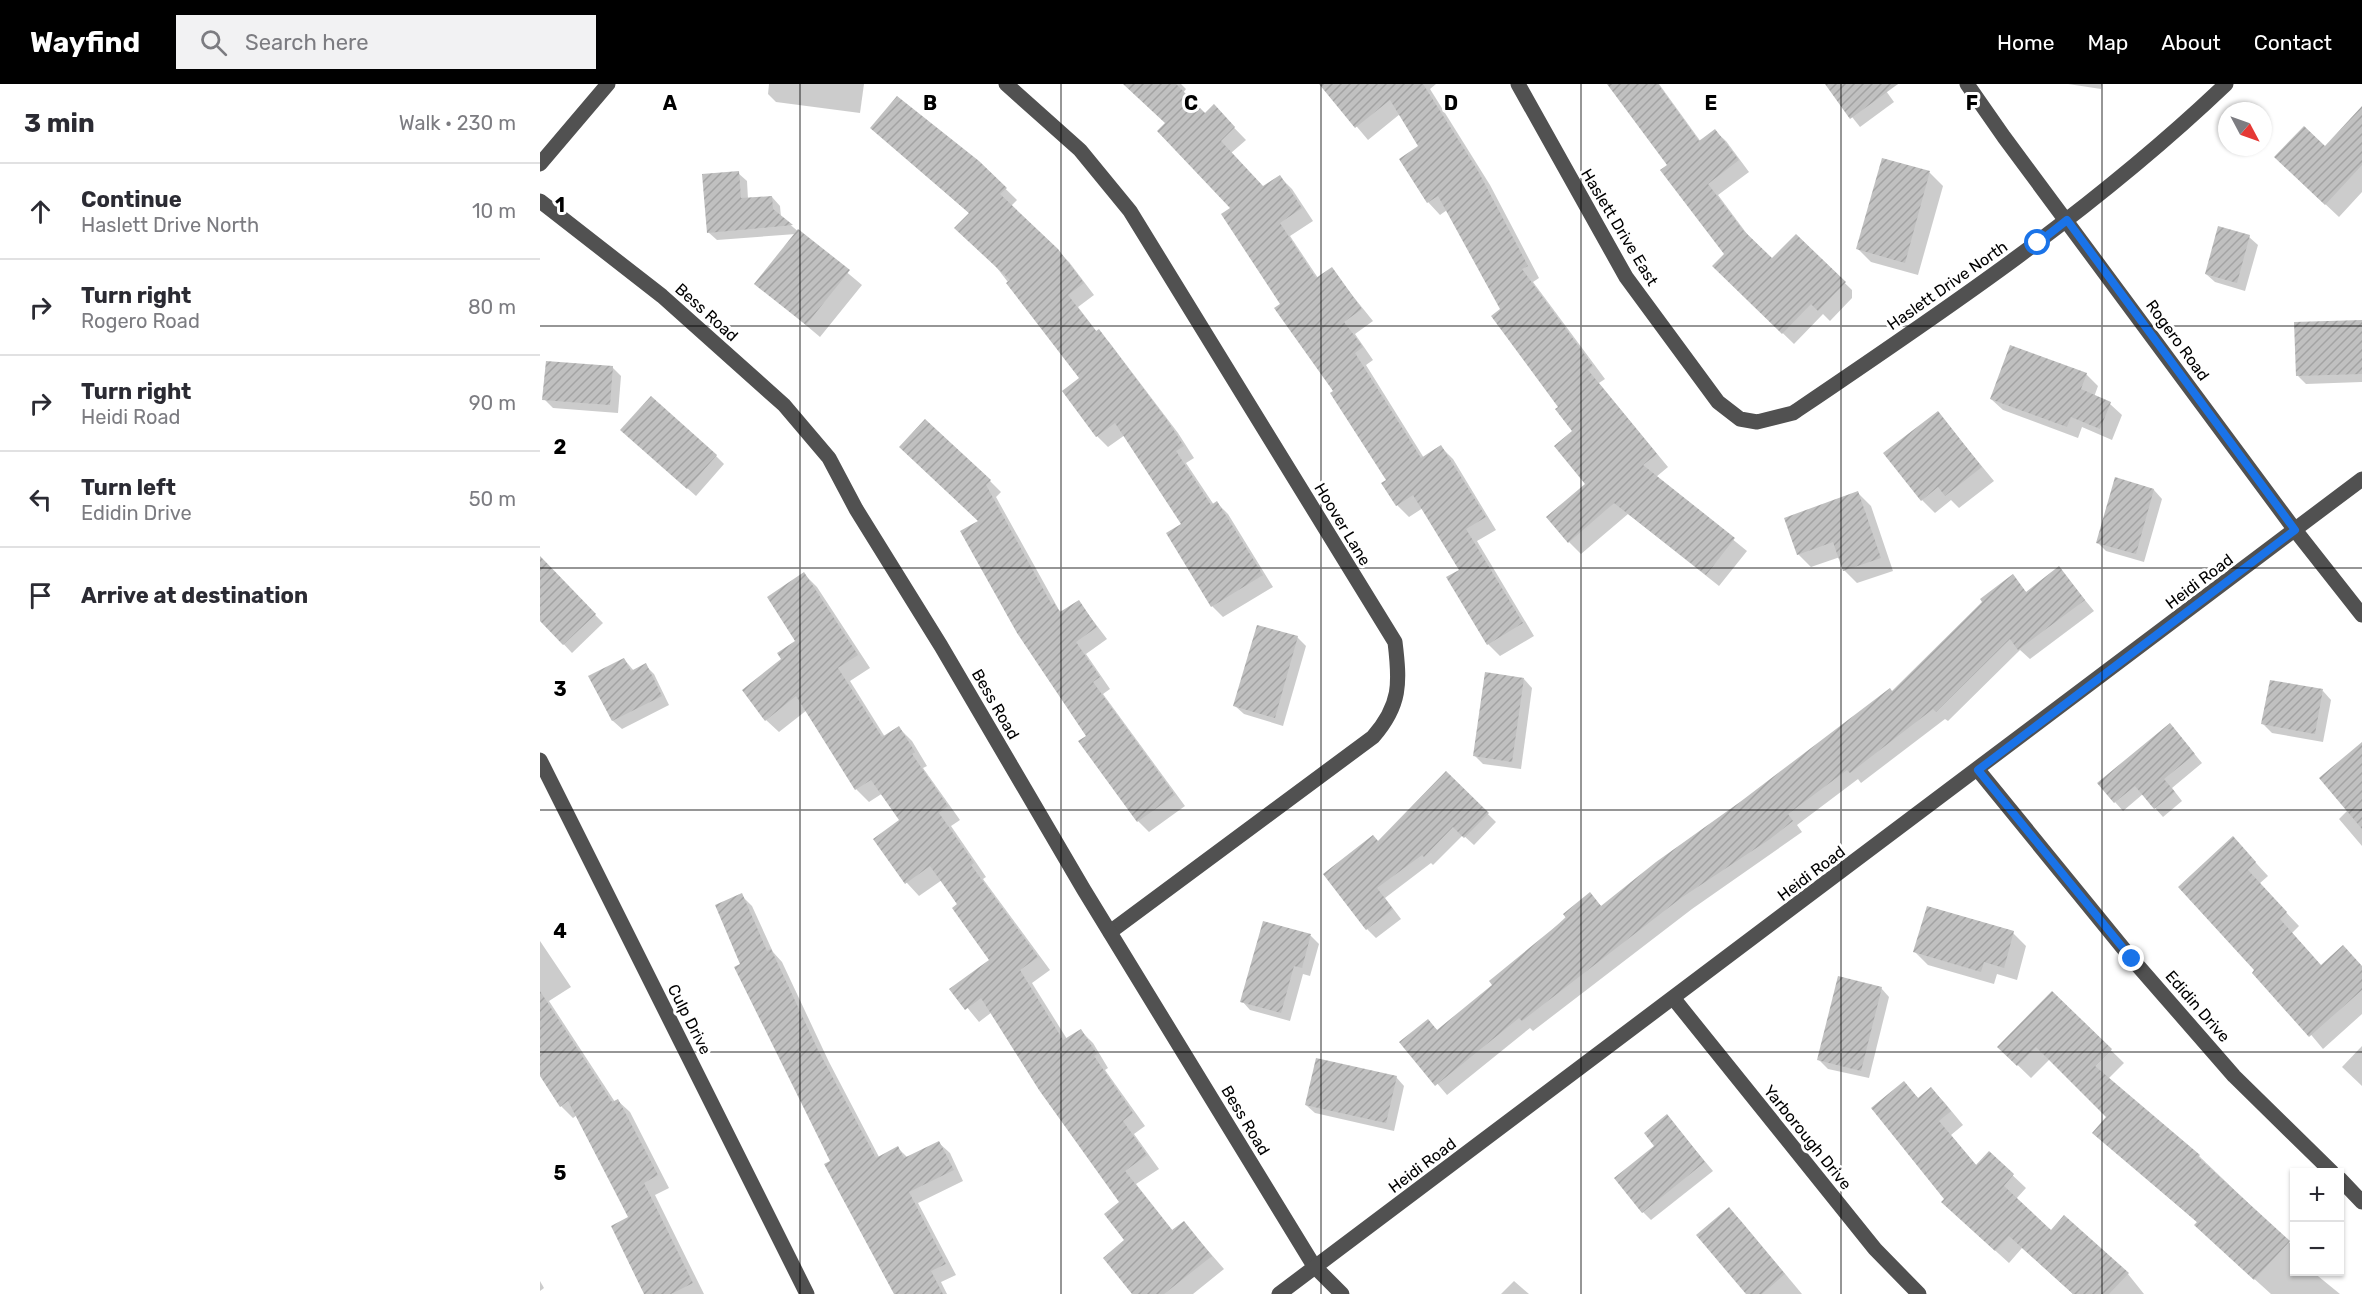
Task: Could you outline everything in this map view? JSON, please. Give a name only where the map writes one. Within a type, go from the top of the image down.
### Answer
[{"type":"street","points":[[540,164],[608,84]]},
{"type":"street","name":"Hoover Lane","points":[[1006,84],[1080,150],[1130,211],[1395,642],[1399,674],[1394,707],[1373,737],[1110,932]]},
{"type":"street","name":"Haslett Drive East","points":[[1518,84],[1626,277],[1718,402],[1740,419],[1757,422]]},
{"type":"street","name":"Rogero Road","points":[[1967,84],[2295,530],[2362,615]]},
{"type":"street","name":"Haslett Drive North","points":[[1757,422],[1793,413],[1940,314],[2067,220],[2176,132],[2226,84]]},
{"type":"street","name":"Bess Road","points":[[540,201],[662,296],[784,405],[829,458],[856,509],[1314,1266],[1342,1294]]},
{"type":"street","name":"Heidi Road","points":[[1279,1294],[1674,999],[2362,479]]},
{"type":"street","name":"Culp Drive","points":[[540,760],[807,1294]]},
{"type":"street","name":"Edidin Drive","points":[[1978,770],[2132,959],[2234,1076],[2327,1168]]},
{"type":"street","name":"Yarborough Drive","points":[[1674,999],[1875,1249],[1919,1294]]},
{"type":"street","points":[[2344,1183],[2362,1202]]},
{"type":"building","points":[[1123,84],[1176,84],[1205,113],[1214,104],[1235,127],[1221,141],[1263,186],[1280,175],[1302,208],[1280,223],[1316,278],[1332,267],[1362,309],[1344,322],[1363,347],[1355,353],[1421,458],[1441,445],[1486,517],[1466,529],[1523,623],[1487,645],[1446,577],[1459,570],[1413,495],[1396,506],[1381,483],[1386,480],[1330,393],[1333,391],[1274,308],[1280,304],[1221,214],[1230,208],[1157,131],[1165,123]]},
{"type":"building","points":[[1319,84],[1423,84],[1478,171],[1528,266],[1522,269],[1593,366],[1588,370],[1657,454],[1643,465],[1735,538],[1706,575],[1614,503],[1568,543],[1546,517],[1585,484],[1554,446],[1572,431],[1555,409],[1558,407],[1491,316],[1500,309],[1438,196],[1427,203],[1399,159],[1418,146],[1390,100],[1355,128]]},
{"type":"building","points":[[1607,84],[1658,84],[1699,141],[1715,129],[1739,160],[1708,184],[1743,230],[1772,258],[1796,234],[1846,282],[1818,311],[1811,304],[1782,334],[1712,266],[1724,254],[1660,170],[1667,165]]},
{"type":"building","points":[[1825,84],[1898,84],[1850,119]]},
{"type":"building","points":[[897,96],[979,161],[1007,188],[1000,194],[1058,249],[1084,283],[1068,295],[1096,331],[1099,329],[1167,420],[1184,446],[1176,451],[1211,505],[1217,501],[1263,575],[1211,607],[1166,533],[1181,524],[1115,423],[1096,437],[1062,391],[1079,378],[1006,283],[1010,280],[954,228],[969,213],[870,128]]},
{"type":"building","points":[[2362,106],[2362,165],[2325,205],[2274,157],[2304,126],[2325,146]]},
{"type":"building","points":[[1882,158],[1930,171],[1905,263],[1856,249]]},
{"type":"building","points":[[739,171],[741,198],[772,196],[773,209],[793,225],[707,233],[702,174]]},
{"type":"building","points":[[2218,226],[2250,235],[2237,283],[2205,274]]},
{"type":"building","points":[[798,229],[850,270],[806,325],[754,284]]},
{"type":"building","points":[[2362,320],[2362,374],[2296,376],[2294,322]]},
{"type":"building","points":[[2010,345],[2087,373],[2081,389],[2111,402],[2100,429],[2071,417],[2067,427],[1990,399]]},
{"type":"building","points":[[546,361],[613,366],[610,405],[542,400]]},
{"type":"building","points":[[651,396],[717,455],[687,489],[620,430]]},
{"type":"building","points":[[1938,411],[1982,467],[1945,496],[1938,487],[1921,501],[1883,453]]},
{"type":"building","points":[[925,419],[991,480],[986,485],[1052,605],[1054,603],[1060,612],[1079,600],[1097,627],[1076,642],[1100,677],[1093,682],[1175,795],[1137,822],[1078,741],[1086,736],[1017,633],[960,531],[978,521],[899,447]]},
{"type":"building","points":[[2115,477],[2154,489],[2136,554],[2096,543]]},
{"type":"building","points":[[1858,491],[1881,558],[1843,571],[1833,542],[1797,555],[1784,518]]},
{"type":"building","points":[[540,556],[596,614],[563,645],[540,621]]},
{"type":"building","points":[[2059,566],[2085,600],[2018,650],[2010,639],[1936,712],[1933,709],[1850,773],[1847,770],[1788,814],[1793,821],[1770,839],[1681,898],[1522,1021],[1519,1018],[1435,1086],[1399,1042],[1428,1019],[1437,1030],[1492,985],[1489,981],[1566,918],[1563,914],[1590,892],[1601,906],[1656,862],[1740,802],[1890,688],[1892,691],[1982,602],[1980,599],[2013,574],[2026,592]]},
{"type":"building","points":[[804,572],[858,655],[838,668],[882,737],[899,726],[915,752],[912,754],[948,806],[939,813],[974,863],[971,865],[1038,957],[1020,970],[1063,1040],[1081,1029],[1097,1054],[1094,1056],[1133,1113],[1123,1121],[1147,1155],[1125,1171],[1172,1230],[1184,1221],[1212,1256],[1164,1294],[1132,1294],[1103,1258],[1124,1240],[1104,1214],[1119,1202],[1039,1090],[981,998],[965,1010],[949,989],[989,960],[952,908],[957,904],[930,866],[905,884],[873,839],[899,820],[871,780],[855,790],[796,696],[765,721],[742,690],[781,659],[777,653],[795,641],[767,597]]},
{"type":"building","points":[[1257,625],[1298,636],[1275,718],[1233,706]]},
{"type":"building","points":[[624,658],[631,671],[646,663],[662,696],[612,721],[588,676]]},
{"type":"building","points":[[1485,672],[1524,678],[1512,762],[1473,756]]},
{"type":"building","points":[[2270,680],[2323,689],[2315,734],[2261,724]]},
{"type":"building","points":[[2170,723],[2195,754],[2164,779],[2175,792],[2154,809],[2135,786],[2114,803],[2097,783]]},
{"type":"building","points":[[2362,742],[2362,829],[2319,778]]},
{"type":"building","points":[[1446,771],[1489,813],[1464,838],[1453,827],[1424,857],[1422,855],[1377,888],[1393,909],[1366,930],[1323,874],[1373,835],[1378,841]]},
{"type":"building","points":[[2233,836],[2256,862],[2248,870],[2287,912],[2280,919],[2321,965],[2343,945],[2362,966],[2362,990],[2309,1037],[2252,973],[2254,970],[2178,887]]},
{"type":"building","points":[[742,893],[767,951],[771,949],[818,1050],[876,1158],[898,1146],[904,1158],[939,1141],[954,1170],[909,1192],[946,1264],[931,1271],[943,1294],[894,1294],[824,1164],[830,1161],[734,967],[740,964],[715,905]]},
{"type":"building","points":[[1927,906],[2014,931],[2004,968],[1984,962],[1981,972],[1913,952]]},
{"type":"building","points":[[1263,921],[1311,934],[1302,968],[1294,966],[1281,1013],[1240,1002]]},
{"type":"building","points":[[1838,976],[1882,987],[1861,1071],[1817,1060]]},
{"type":"building","points":[[540,991],[612,1102],[618,1099],[658,1175],[644,1183],[693,1283],[671,1294],[644,1294],[611,1226],[628,1217],[568,1101],[560,1107],[540,1076]]},
{"type":"building","points":[[2052,991],[2112,1049],[2095,1066],[2200,1155],[2198,1157],[2290,1241],[2254,1280],[2194,1225],[2197,1222],[2092,1133],[2106,1117],[2036,1047],[2017,1066],[1997,1047]]},
{"type":"building","points":[[1316,1058],[1397,1076],[1386,1123],[1305,1105]]},
{"type":"building","points":[[1904,1081],[1918,1098],[1931,1087],[1951,1111],[1939,1121],[1976,1165],[1989,1151],[2014,1174],[2004,1186],[2051,1230],[2064,1215],[2129,1273],[2109,1294],[2073,1294],[2009,1236],[1995,1251],[1941,1202],[1944,1199],[1871,1108]]},
{"type":"building","points":[[1667,1114],[1705,1162],[1642,1213],[1614,1178],[1654,1146],[1644,1133]]},
{"type":"building","points":[[1729,1207],[1785,1274],[1762,1294],[1746,1294],[1696,1235]]},
{"type":"route","points":[[2038,243],[2067,220],[2295,530],[1978,770],[2132,959]]}]
